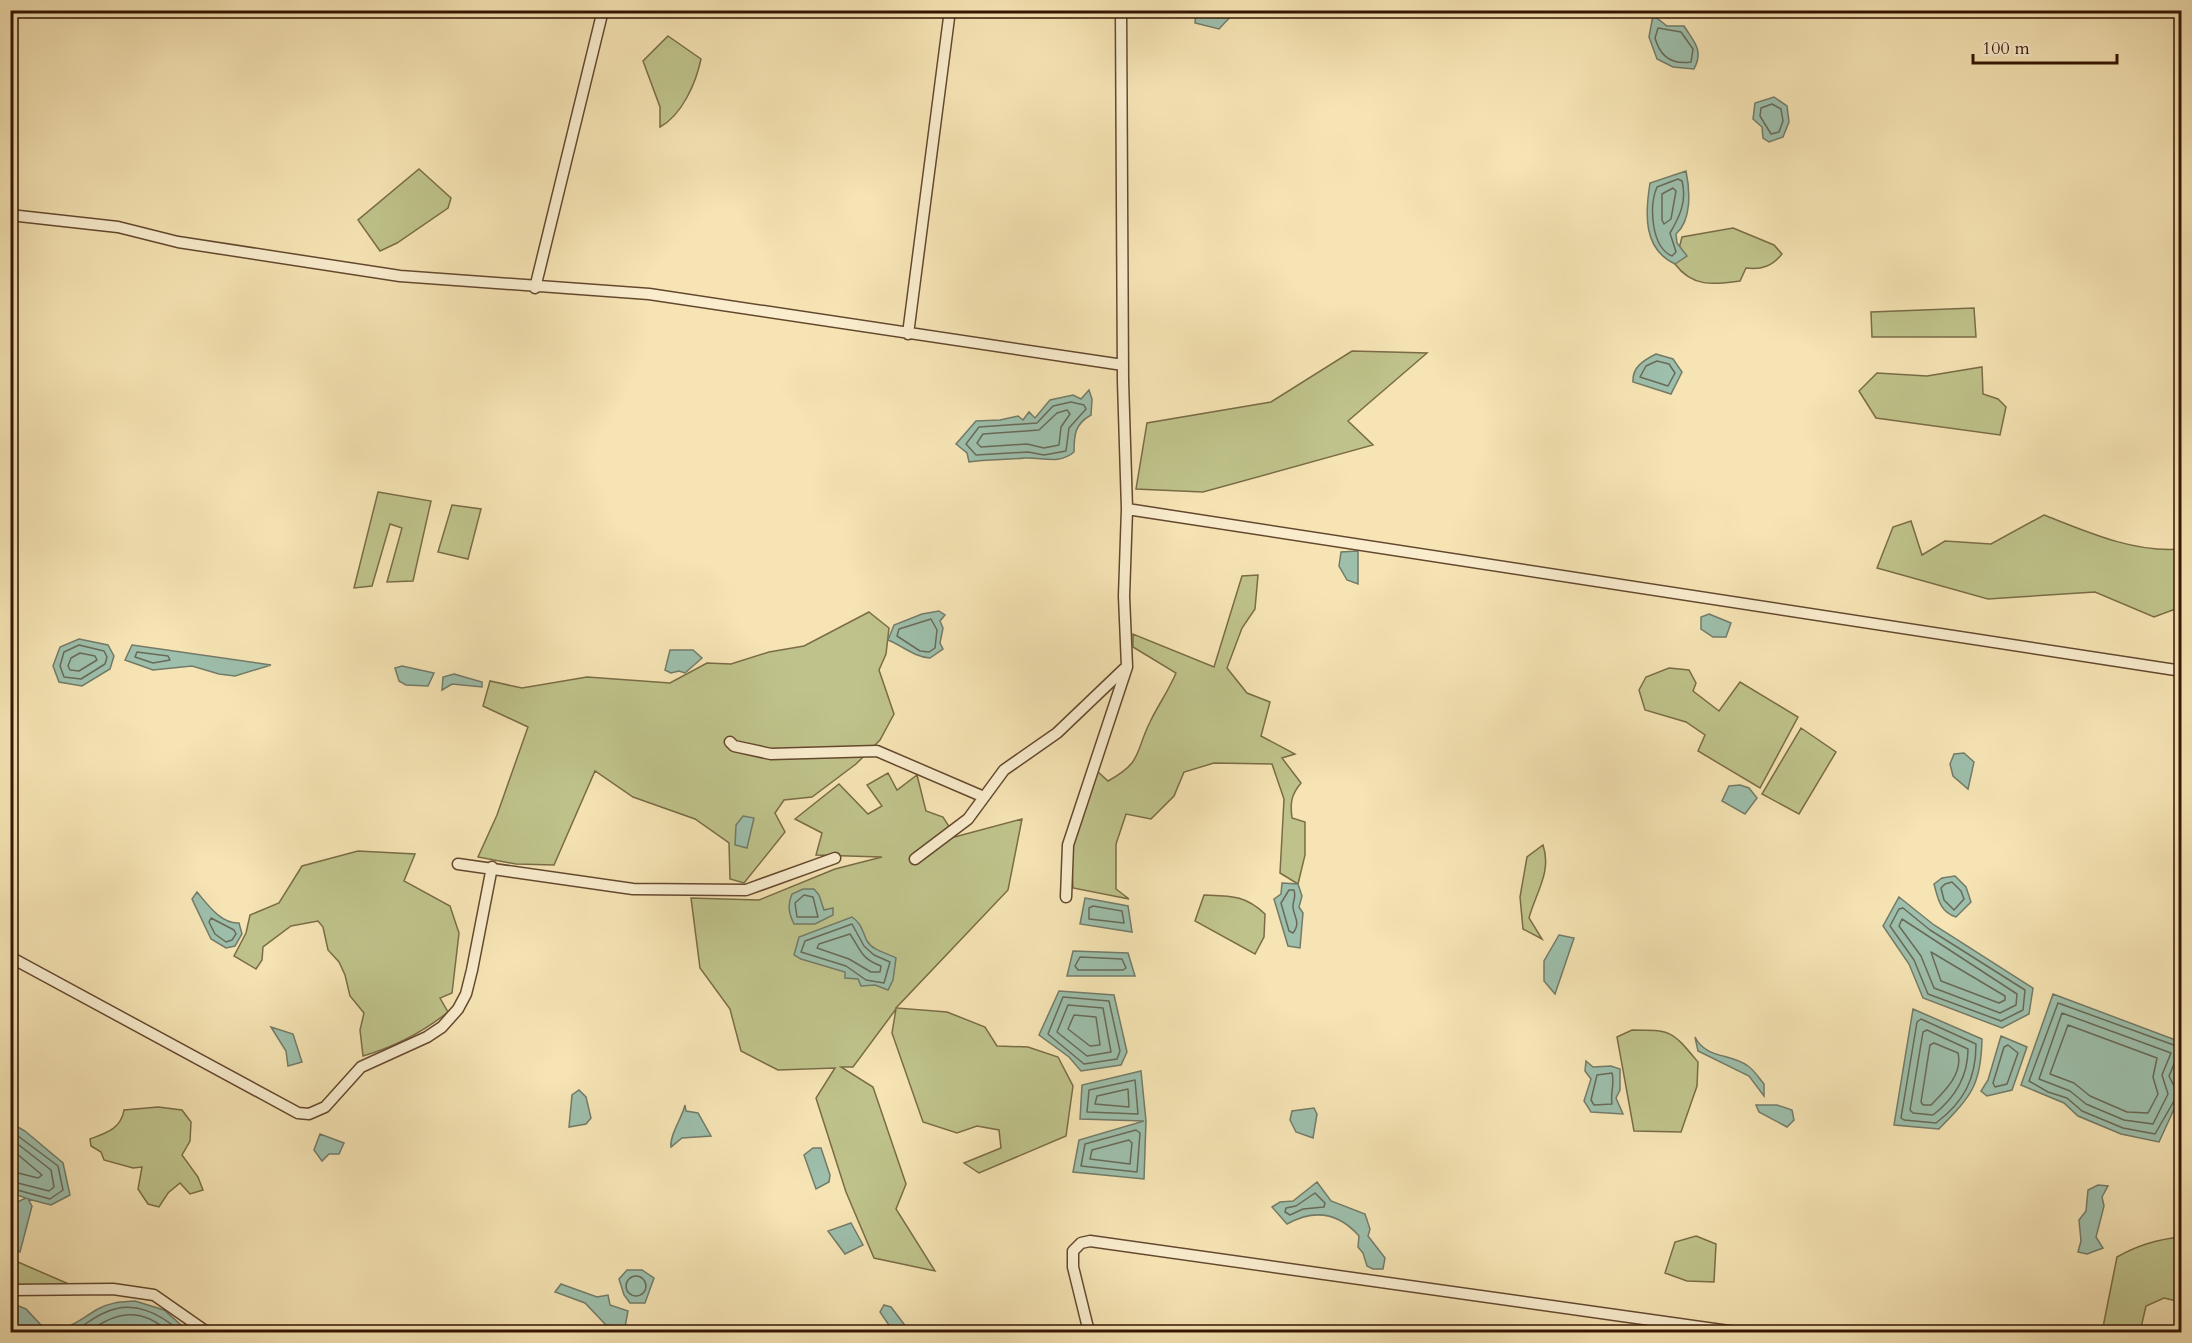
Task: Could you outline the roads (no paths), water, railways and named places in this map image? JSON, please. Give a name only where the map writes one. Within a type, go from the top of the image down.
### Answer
[{"type":"street","points":[[535,288],[603,10]]},
{"type":"street","points":[[908,334],[950,10]]},
{"type":"street","points":[[1066,897],[1068,845],[1127,667],[1124,596],[1127,509],[1123,365],[1121,10]]},
{"type":"street","points":[[10,215],[118,227],[178,242],[400,276],[535,288],[649,294],[1123,365]]},
{"type":"street","points":[[1127,509],[2181,671]]},
{"type":"street","points":[[915,860],[968,819],[1004,770],[1057,733],[1127,667]]},
{"type":"street","points":[[730,742],[734,746],[771,754],[877,751],[984,797]]},
{"type":"street","points":[[458,864],[492,867],[633,889],[746,890],[835,858]]},
{"type":"street","points":[[10,957],[298,1113],[309,1114],[326,1107],[361,1067],[427,1037],[442,1027],[458,1009],[470,978],[492,867]]},
{"type":"street","points":[[1089,1332],[1074,1267],[1074,1251],[1081,1243],[1090,1241],[1736,1332]]},
{"type":"street","points":[[10,1290],[113,1289],[154,1295],[207,1332]]},
{"type":"water","points":[[1196,11],[1233,11],[1233,14],[1219,29],[1195,23]]},
{"type":"water","points":[[1653,15],[1667,26],[1684,26],[1698,51],[1694,69],[1673,67],[1657,59],[1649,37]]},
{"type":"water","points":[[1774,97],[1787,106],[1789,122],[1783,137],[1769,142],[1763,138],[1762,127],[1753,119],[1755,103]]},
{"type":"water","points":[[1686,171],[1689,196],[1687,213],[1685,221],[1676,234],[1677,243],[1687,256],[1675,264],[1657,249],[1652,240],[1647,218],[1648,195],[1650,183]]},
{"type":"water","points":[[1656,354],[1673,359],[1682,372],[1671,394],[1633,382],[1637,368]]},
{"type":"water","points":[[1089,390],[1092,399],[1091,415],[1079,426],[1075,435],[1074,452],[1068,456],[1056,459],[1025,458],[969,462],[967,453],[956,444],[976,421],[1000,420],[1018,416],[1023,420],[1029,412],[1035,418],[1050,400],[1073,395],[1081,399]]},
{"type":"water","points":[[1358,551],[1358,584],[1347,580],[1339,566],[1341,552]]},
{"type":"water","points":[[939,611],[945,615],[940,621],[943,628],[940,643],[943,649],[930,658],[888,640],[894,625],[922,614]]},
{"type":"water","points":[[1709,614],[1731,623],[1726,637],[1713,637],[1701,629],[1701,617]]},
{"type":"water","points":[[79,639],[108,645],[114,656],[110,669],[82,686],[59,682],[53,666],[60,647]]},
{"type":"water","points":[[132,645],[271,665],[235,676],[192,666],[153,670],[125,660]]},
{"type":"water","points":[[670,650],[693,650],[702,658],[685,673],[679,671],[671,673],[665,670]]},
{"type":"water","points":[[402,666],[434,673],[428,686],[406,685],[399,681],[395,668]]},
{"type":"water","points":[[454,674],[482,682],[482,687],[452,684],[442,690],[443,677]]},
{"type":"water","points":[[1964,753],[1974,762],[1968,789],[1953,776],[1950,764],[1954,754]]},
{"type":"water","points":[[1740,785],[1749,788],[1757,798],[1745,814],[1722,801],[1729,786]]},
{"type":"water","points":[[743,816],[754,818],[747,848],[735,845],[736,825]]},
{"type":"water","points":[[1955,876],[1966,887],[1971,902],[1956,917],[1943,908],[1938,900],[1934,884],[1942,878]]},
{"type":"water","points":[[1282,883],[1298,884],[1302,896],[1299,907],[1303,913],[1300,948],[1288,946],[1274,899],[1281,894]]},
{"type":"water","points":[[803,889],[814,889],[819,895],[824,910],[833,908],[833,915],[815,924],[794,924],[789,909],[790,898],[792,894]]},
{"type":"water","points":[[197,892],[221,917],[239,923],[242,934],[235,946],[226,948],[211,939],[192,899]]},
{"type":"water","points":[[1899,897],[1934,925],[2033,988],[2029,1014],[2002,1028],[1923,998],[1909,964],[1883,926]]},
{"type":"water","points":[[1085,898],[1128,906],[1132,932],[1080,924]]},
{"type":"water","points":[[852,917],[860,925],[870,944],[896,958],[893,980],[888,990],[875,985],[861,986],[858,979],[845,978],[845,972],[794,955],[799,937]]},
{"type":"water","points":[[1559,935],[1574,938],[1555,994],[1544,981],[1544,961]]},
{"type":"water","points":[[1073,951],[1128,953],[1135,976],[1067,976]]},
{"type":"water","points":[[1059,991],[1114,995],[1127,1052],[1121,1065],[1081,1071],[1069,1057],[1039,1035]]},
{"type":"water","points":[[2053,994],[2181,1042],[2181,1062],[2175,1077],[2181,1094],[2159,1142],[2121,1134],[2078,1116],[2064,1103],[2021,1085]]},
{"type":"water","points":[[1913,1009],[1982,1039],[1979,1068],[1972,1089],[1959,1108],[1939,1129],[1894,1125]]},
{"type":"water","points":[[271,1027],[293,1034],[302,1062],[288,1066],[286,1051]]},
{"type":"water","points":[[2001,1036],[2027,1047],[2012,1090],[1987,1096],[1981,1091],[1988,1080]]},
{"type":"water","points":[[1695,1037],[1705,1049],[1741,1062],[1750,1068],[1764,1084],[1764,1096],[1749,1076],[1698,1051]]},
{"type":"water","points":[[1586,1061],[1593,1067],[1611,1066],[1620,1069],[1620,1090],[1616,1098],[1623,1114],[1591,1112],[1584,1101],[1591,1079],[1585,1071]]},
{"type":"water","points":[[1141,1071],[1146,1121],[1144,1179],[1073,1172],[1079,1140],[1144,1121],[1080,1119],[1082,1085]]},
{"type":"water","points":[[579,1090],[586,1097],[591,1118],[586,1124],[569,1127],[572,1095]]},
{"type":"water","points":[[685,1105],[686,1111],[698,1113],[711,1136],[682,1138],[671,1147],[672,1138]]},
{"type":"water","points":[[1756,1105],[1777,1105],[1792,1110],[1794,1120],[1787,1127],[1759,1112]]},
{"type":"water","points":[[1314,1108],[1317,1114],[1313,1138],[1296,1132],[1290,1120],[1292,1111]]},
{"type":"water","points":[[11,1123],[25,1131],[63,1163],[70,1195],[51,1205],[28,1199],[32,1206],[20,1252],[11,1248],[11,1210],[13,1211],[17,1202],[26,1198],[11,1193]]},
{"type":"water","points":[[320,1134],[344,1143],[339,1154],[329,1154],[322,1161],[314,1150]]},
{"type":"water","points":[[813,1148],[821,1148],[830,1175],[829,1182],[816,1189],[804,1155]]},
{"type":"water","points":[[1317,1182],[1331,1201],[1365,1214],[1370,1229],[1368,1236],[1385,1258],[1383,1269],[1373,1269],[1367,1266],[1363,1253],[1358,1247],[1359,1236],[1343,1222],[1325,1215],[1316,1215],[1297,1219],[1287,1224],[1272,1207],[1280,1202],[1293,1201]]},
{"type":"water","points":[[2098,1185],[2108,1186],[2102,1197],[2104,1206],[2096,1237],[2103,1248],[2087,1254],[2078,1252],[2081,1241],[2079,1220],[2086,1211],[2088,1190]]},
{"type":"water","points":[[851,1223],[863,1245],[845,1254],[828,1231]]},
{"type":"water","points":[[627,1270],[642,1270],[654,1278],[645,1303],[630,1303],[624,1295],[619,1279]]},
{"type":"water","points":[[561,1284],[597,1297],[608,1295],[610,1305],[628,1311],[625,1327],[606,1325],[585,1303],[555,1292]]},
{"type":"water","points":[[135,1301],[164,1310],[189,1332],[11,1332],[11,1303],[26,1309],[41,1325],[59,1328],[72,1325],[107,1305]]},
{"type":"water","points":[[884,1305],[891,1307],[910,1332],[893,1331],[880,1312]]}]
